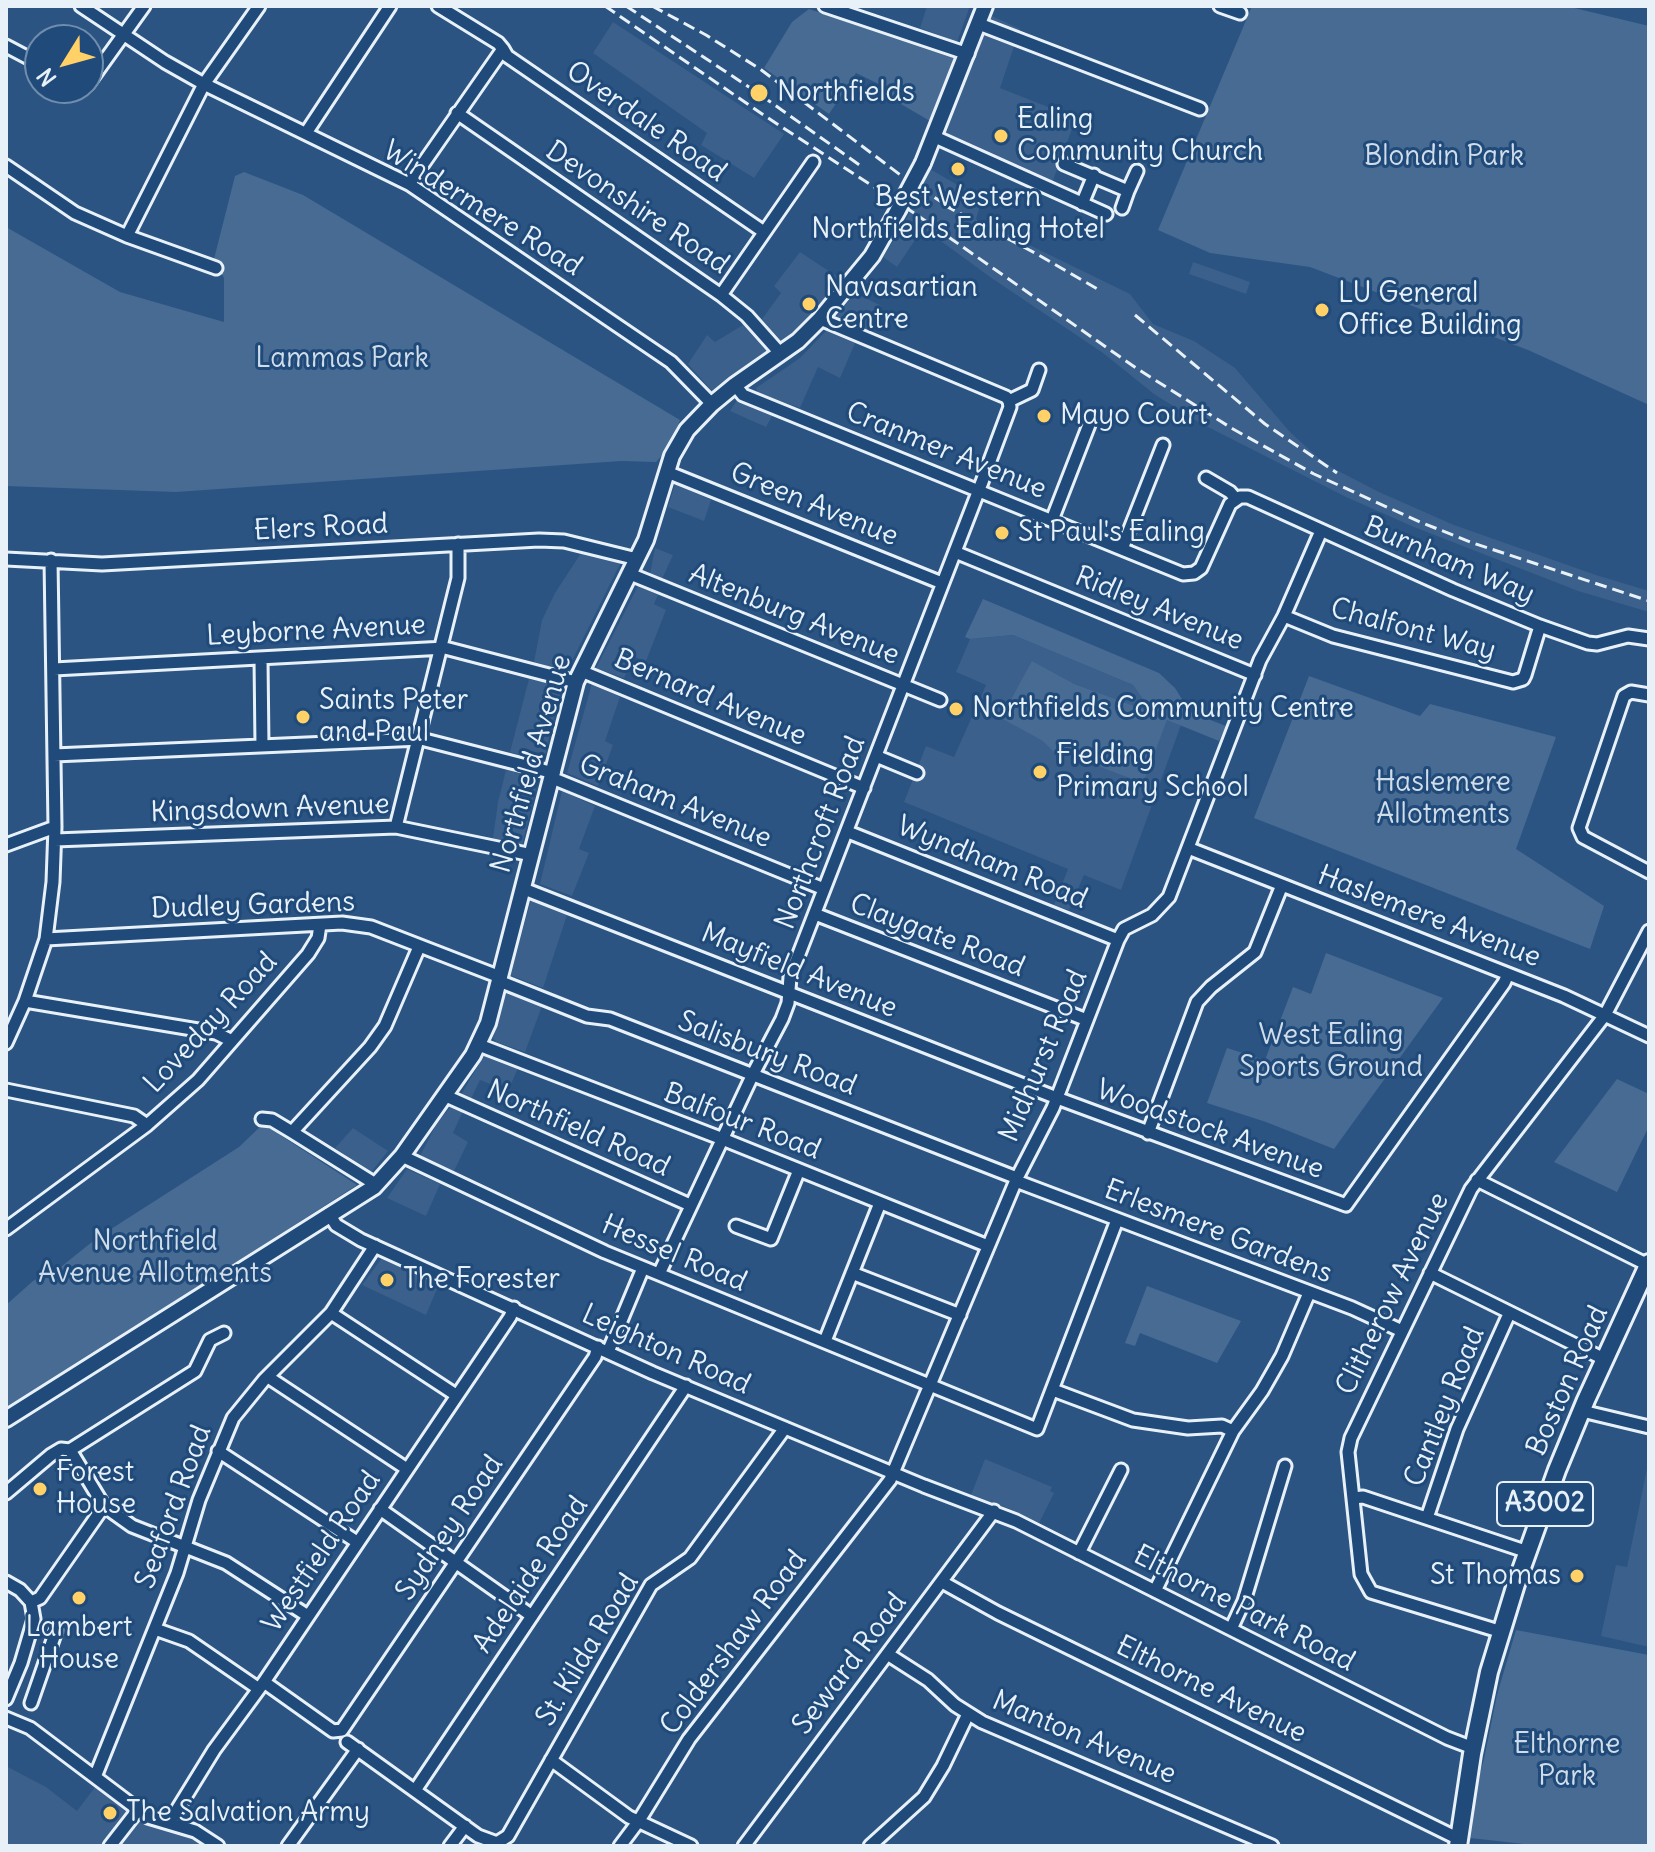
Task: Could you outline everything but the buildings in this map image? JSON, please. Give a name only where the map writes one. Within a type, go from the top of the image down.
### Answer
[{"type":"main road","name":"Northfield Avenue","points":[[6,1419],[374,1187],[402,1156],[446,1096],[479,1045],[524,889],[579,676],[637,559],[656,511],[672,456],[687,430],[712,404],[798,341],[872,256],[935,137],[985,6]]},
{"type":"main road","name":"Boston Road","points":[[1458,1843],[1489,1672],[1528,1552],[1582,1411],[1649,1264]]},
{"type":"street","name":"Windermere Road","points":[[81,6],[204,84],[409,184],[671,362],[712,404]]},
{"type":"street","points":[[104,63],[144,6]]},
{"type":"street","points":[[127,236],[204,84],[259,6]]},
{"type":"street","points":[[306,133],[390,6]]},
{"type":"street","name":"Overdale Road","points":[[438,6],[501,46],[507,56],[764,232]]},
{"type":"street","points":[[825,6],[968,54]]},
{"type":"street","points":[[1220,6],[1240,13]]},
{"type":"street","points":[[979,24],[1200,109]]},
{"type":"street","points":[[6,46],[24,56]]},
{"type":"street","points":[[409,184],[501,46]]},
{"type":"street","name":"Devonshire Road","points":[[457,113],[721,295],[747,316],[780,353]]},
{"type":"street","points":[[935,137],[1106,214]]},
{"type":"street","points":[[721,295],[813,162]]},
{"type":"street","points":[[1064,164],[1128,191]]},
{"type":"street","points":[[6,166],[75,213],[127,236],[216,268]]},
{"type":"street","points":[[1122,208],[1137,171]]},
{"type":"street","points":[[1082,204],[1094,175]]},
{"type":"street","points":[[820,319],[1006,397],[1009,401],[1032,390],[1039,370]]},
{"type":"street","name":"Cranmer Avenue","points":[[735,385],[743,395],[1188,575],[1201,568],[1230,504],[1236,499]]},
{"type":"street","name":"Northcroft Road","points":[[659,1274],[782,1019],[788,1003],[790,977],[979,491],[1010,407],[1009,401]]},
{"type":"street","points":[[1052,520],[1092,417]]},
{"type":"street","points":[[1122,549],[1163,445]]},
{"type":"street","name":"Green Avenue","points":[[667,472],[942,583]]},
{"type":"street","name":"Burnham Way","points":[[1206,478],[1236,499],[1248,497],[1540,626],[1588,643],[1597,644],[1628,636],[1649,639]]},
{"type":"street","points":[[1118,940],[1124,929],[1152,915],[1164,905],[1260,660],[1284,616],[1321,531]]},
{"type":"street","name":"Elers Road","points":[[6,559],[102,564],[564,541],[637,559]]},
{"type":"street","points":[[396,827],[458,578],[458,544]]},
{"type":"street","name":"Ridley Avenue","points":[[955,552],[1255,675]]},
{"type":"street","points":[[6,1043],[25,1001],[46,939],[53,882],[51,560]]},
{"type":"street","name":"Altenburg Avenue","points":[[630,574],[940,700]]},
{"type":"street","name":"Chalfont Way","points":[[1284,616],[1333,636],[1513,682],[1523,679],[1525,675],[1540,626]]},
{"type":"street","name":"Leyborne Avenue","points":[[54,669],[440,649],[579,676]]},
{"type":"street","points":[[261,659],[262,746]]},
{"type":"street","name":"Bernard Avenue","points":[[579,676],[864,788]]},
{"type":"street","points":[[1649,695],[1631,692],[1624,696],[1579,828],[1583,837],[1649,872]]},
{"type":"street","name":"Graham Avenue","points":[[54,755],[417,739],[553,775],[824,889]]},
{"type":"street","points":[[876,756],[917,773]]},
{"type":"street","points":[[6,845],[55,827]]},
{"type":"street","name":"Kingsdown Avenue","points":[[55,840],[396,827],[532,855]]},
{"type":"street","name":"Wyndham Road","points":[[848,832],[1118,940]]},
{"type":"street","name":"Haslemere Avenue","points":[[1188,848],[1508,974],[1649,1036]]},
{"type":"street","points":[[1148,1133],[1197,1002],[1255,952],[1282,885]]},
{"type":"street","name":"Mayfield Avenue","points":[[524,889],[1057,1098]]},
{"type":"street","name":"Claygate Road","points":[[815,914],[1087,1020]]},
{"type":"street","name":"Dudley Gardens","points":[[46,939],[342,923],[371,927],[499,979]]},
{"type":"street","name":"Loveday Road","points":[[6,1229],[147,1125],[198,1080],[308,954],[318,938],[320,925]]},
{"type":"street","name":"Clitherow Avenue","points":[[1502,1632],[1371,1592],[1361,1574],[1348,1452],[1351,1438],[1459,1209],[1477,1180],[1605,1015],[1649,931]]},
{"type":"street","name":"Midhurst Road","points":[[893,1473],[1016,1180],[1057,1098],[1118,940]]},
{"type":"street","points":[[292,1132],[370,1047],[385,1026],[419,947]]},
{"type":"street","name":"Woodstock Avenue","points":[[1057,1098],[1346,1205],[1508,974]]},
{"type":"street","name":"Salisbury Road","points":[[499,979],[587,1016],[610,1019],[753,1074],[1016,1180]]},
{"type":"street","points":[[25,1001],[216,1033],[232,1041]]},
{"type":"street","name":"Balfour Road","points":[[479,1045],[988,1246]]},
{"type":"street","points":[[6,1090],[134,1116],[147,1125]]},
{"type":"street","name":"Northfield Road","points":[[446,1096],[690,1205]]},
{"type":"street","points":[[262,1119],[272,1120],[292,1132],[369,1180],[374,1187]]},
{"type":"street","name":"Hessel Road","points":[[402,1156],[605,1252],[1037,1429],[1053,1390]]},
{"type":"street","points":[[736,1226],[771,1239],[799,1170]]},
{"type":"street","name":"Erlesmere Gardens","points":[[1016,1180],[1352,1308],[1402,1331]]},
{"type":"street","points":[[1477,1180],[1649,1264]]},
{"type":"street","points":[[825,1341],[880,1203]]},
{"type":"street","name":"Leighton Road","points":[[329,1214],[336,1225],[375,1246],[603,1350],[893,1473],[994,1511]]},
{"type":"street","points":[[1117,1220],[1053,1390],[1133,1420],[1188,1428],[1222,1426],[1233,1431]]},
{"type":"street","name":"Seaford Road","points":[[95,1777],[177,1573],[218,1451],[237,1410],[331,1313],[375,1246]]},
{"type":"street","name":"Sydney Road","points":[[262,1685],[337,1732],[345,1726],[595,1357],[603,1350],[643,1268]]},
{"type":"street","points":[[852,1273],[960,1315]]},
{"type":"street","points":[[1430,1273],[1604,1359]]},
{"type":"street","points":[[1155,1591],[1233,1431],[1282,1356],[1309,1293]]},
{"type":"street","name":"Westfield Road","points":[[169,1823],[214,1750],[262,1685],[514,1308]]},
{"type":"street","points":[[331,1313],[456,1395]]},
{"type":"street","name":"Cantley Road","points":[[1427,1518],[1457,1429],[1509,1314]]},
{"type":"street","points":[[6,1493],[51,1455],[61,1449],[70,1450],[195,1371],[210,1340],[224,1333]]},
{"type":"street","points":[[268,1377],[407,1469]]},
{"type":"street","name":"Adelaide Road","points":[[416,1789],[686,1386]]},
{"type":"street","points":[[1582,1411],[1649,1427]]},
{"type":"street","name":"St. Kilda Road","points":[[465,1826],[478,1836],[497,1843],[508,1836],[651,1585],[690,1558],[785,1428]]},
{"type":"street","points":[[70,1450],[104,1506],[132,1526],[226,1563],[308,1616]]},
{"type":"street","points":[[218,1451],[357,1542]]},
{"type":"street","points":[[1231,1629],[1244,1601],[1285,1466]]},
{"type":"street","points":[[1079,1553],[1121,1470]]},
{"type":"street","name":"Coldershaw Road","points":[[620,1846],[689,1739],[893,1473]]},
{"type":"street","points":[[1353,1498],[1363,1497],[1528,1552]]},
{"type":"street","points":[[31,1602],[40,1598],[104,1506]]},
{"type":"street","points":[[380,1509],[532,1616]]},
{"type":"street","name":"Elthorne Park Road","points":[[994,1511],[1447,1738],[1473,1748]]},
{"type":"street","name":"Seward Road","points":[[744,1846],[994,1511]]},
{"type":"street","points":[[6,1582],[20,1590],[31,1602],[34,1619],[6,1699]]},
{"type":"street","name":"Elthorne Avenue","points":[[942,1582],[1458,1843]]},
{"type":"street","points":[[155,1629],[189,1641],[262,1685]]},
{"type":"street","points":[[31,1703],[56,1631]]},
{"type":"street","name":"Manton Avenue","points":[[889,1655],[928,1680],[968,1714],[1272,1846]]},
{"type":"street","points":[[21,1663],[41,1670]]},
{"type":"street","points":[[870,1846],[924,1797],[968,1714]]},
{"type":"street","points":[[6,1718],[30,1728],[148,1817],[195,1831],[218,1846]]},
{"type":"street","points":[[347,1742],[465,1826],[450,1846]]},
{"type":"street","points":[[288,1846],[358,1749]]},
{"type":"street","points":[[551,1760],[638,1822],[691,1846]]},
{"type":"street","points":[[110,1846],[138,1810]]},
{"type":"shaded area","points":[[927,6],[970,6],[957,42],[920,28]]},
{"type":"shaded area","points":[[992,16],[1020,29],[1000,88],[1076,118],[1052,183],[935,137],[968,54]]},
{"type":"shaded area","points":[[613,22],[784,134],[754,178],[701,145],[707,133],[593,53]]},
{"type":"shaded area","points":[[930,169],[982,199],[976,219],[1130,294],[1153,324],[1194,341],[1235,368],[1290,432],[1325,464],[1454,525],[1649,591],[1649,612],[1578,591],[1414,527],[1346,497],[1200,423],[1154,394],[1103,353],[923,228],[897,267],[883,257],[904,224]]},
{"type":"shaded area","points":[[800,252],[841,279],[808,318],[781,343],[762,319],[781,293],[774,286]]},
{"type":"shaded area","points":[[1193,262],[1250,282],[1246,294],[1189,274]]},
{"type":"shaded area","points":[[855,293],[882,306],[869,332],[838,320],[837,315]]},
{"type":"shaded area","points":[[743,325],[767,351],[712,391],[688,364],[707,335],[715,342]]},
{"type":"shaded area","points":[[826,331],[855,343],[840,378],[818,367],[800,408],[758,393],[756,388],[800,358]]},
{"type":"shaded area","points":[[737,400],[772,416],[766,427],[730,411]]},
{"type":"shaded area","points":[[675,484],[711,500],[704,521],[668,507]]},
{"type":"shaded area","points":[[655,548],[673,555],[662,579],[650,574]]},
{"type":"shaded area","points":[[581,553],[621,562],[567,671],[534,662],[542,620]]},
{"type":"shaded area","points":[[638,586],[658,595],[654,604],[666,610],[646,661],[634,657],[624,678],[596,668]]},
{"type":"shaded area","name":"Fielding Primary School","points":[[1013,635],[1133,685],[1154,714],[1181,725],[1121,890],[1084,875],[1069,910],[1054,905],[1068,869],[904,802],[926,746],[954,757],[986,685],[956,672],[970,639]]},
{"type":"shaded area","points":[[529,679],[562,686],[543,762],[510,752]]},
{"type":"shaded area","points":[[592,683],[620,697],[605,741],[613,745],[598,786],[567,773]]},
{"type":"shaded area","points":[[506,770],[538,778],[522,846],[493,838]]},
{"type":"shaded area","points":[[562,791],[595,806],[579,849],[589,853],[572,896],[540,884]]},
{"type":"shaded area","points":[[531,900],[567,915],[543,988],[510,975]]},
{"type":"shaded area","points":[[506,993],[542,1006],[525,1052],[496,1042],[493,1038]]},
{"type":"shaded area","points":[[484,1055],[518,1068],[508,1091],[480,1080],[470,1101],[461,1095]]},
{"type":"shaded area","points":[[450,1107],[463,1111],[453,1133],[468,1142],[454,1171],[422,1158],[421,1154],[436,1125]]},
{"type":"shaded area","points":[[353,1128],[388,1151],[372,1171],[335,1148]]},
{"type":"shaded area","points":[[407,1169],[440,1184],[426,1216],[387,1198]]},
{"type":"shaded area","points":[[382,1258],[439,1284],[426,1315],[362,1285]]},
{"type":"shaded area","points":[[985,1459],[1052,1487],[1050,1491],[1054,1493],[1039,1523],[971,1495]]},
{"type":"shaded area","points":[[1647,1468],[1649,1647],[1601,1636],[1616,1565],[1627,1567]]},
{"type":"shaded area","points":[[6,1766],[46,1787],[77,1811],[95,1787],[126,1810],[191,1837],[203,1846],[9,1846],[6,1841]]},
{"type":"green space","name":"Blondin Park","points":[[1252,6],[1566,6],[1649,26],[1649,405],[1528,350],[1310,267],[1210,253],[1158,230]]},
{"type":"green space","points":[[809,9],[956,57],[930,121],[887,96],[887,88],[856,73],[829,114],[764,68],[792,22]]},
{"type":"green space","name":"Lammas Park","points":[[244,172],[303,195],[680,420],[670,447],[656,462],[621,461],[176,492],[6,486],[6,227],[120,292],[224,322],[224,278],[214,259],[235,176]]},
{"type":"green space","points":[[983,599],[1159,673],[1175,688],[1190,712],[1226,726],[1219,741],[1167,720],[1143,783],[1066,754],[1064,746],[1058,746],[1054,752],[1043,741],[1001,718],[1032,661],[1074,684],[1153,713],[1133,685],[1013,635],[965,637]]},
{"type":"green space","name":"Haslemere Allotments","points":[[1309,676],[1420,716],[1430,704],[1556,737],[1516,849],[1604,906],[1590,949],[1254,818]]},
{"type":"green space","name":"West Ealing Sports Ground","points":[[1326,953],[1443,998],[1334,1149],[1207,1103],[1227,1048],[1265,1060],[1293,987],[1311,994]]},
{"type":"green space","points":[[1617,1079],[1649,1094],[1649,1126],[1617,1192],[1554,1162]]},
{"type":"green space","name":"Northfield Avenue Allotments","points":[[263,1124],[357,1185],[6,1410],[6,1305],[33,1281],[62,1266],[97,1238],[239,1147]]},
{"type":"green space","points":[[1147,1286],[1241,1321],[1217,1363],[1140,1333],[1135,1346],[1125,1343]]},
{"type":"green space","name":"Elthorne Park","points":[[1516,1630],[1649,1655],[1649,1846],[1542,1846],[1470,1838],[1472,1803]]},
{"type":"railway","points":[[605,6],[917,215],[1136,368],[1233,429],[1314,474],[1420,522],[1473,543],[1649,601]]},
{"type":"railway","points":[[626,6],[861,166]]},
{"type":"railway","points":[[652,6],[760,69],[907,180],[951,208]]},
{"type":"railway","points":[[944,205],[1101,291]]},
{"type":"railway","points":[[1135,315],[1265,424],[1337,473]]},
{"type":"place","name":"Northfields","points":[[759,93]]},
{"type":"place","name":"Ealing Community Church","points":[[1001,136]]},
{"type":"place","name":"Best Western Northfields Ealing Hotel","points":[[958,169]]},
{"type":"place","name":"Navasartian Centre","points":[[809,304]]},
{"type":"place","name":"LU General Office Building","points":[[1322,310]]},
{"type":"place","name":"Mayo Court","points":[[1044,416]]},
{"type":"place","name":"St Paul's Ealing","points":[[1002,533]]},
{"type":"place","name":"Northfields Community Centre","points":[[956,709]]},
{"type":"place","name":"Saints Peter and Paul","points":[[303,717]]},
{"type":"place","name":"Fielding Primary School","points":[[1040,772]]},
{"type":"place","name":"The Forester","points":[[387,1280]]},
{"type":"place","name":"Forest House","points":[[40,1489]]},
{"type":"place","name":"St Thomas","points":[[1577,1576]]},
{"type":"place","name":"Lambert House","points":[[79,1598]]},
{"type":"place","name":"The Salvation Army","points":[[110,1813]]}]
